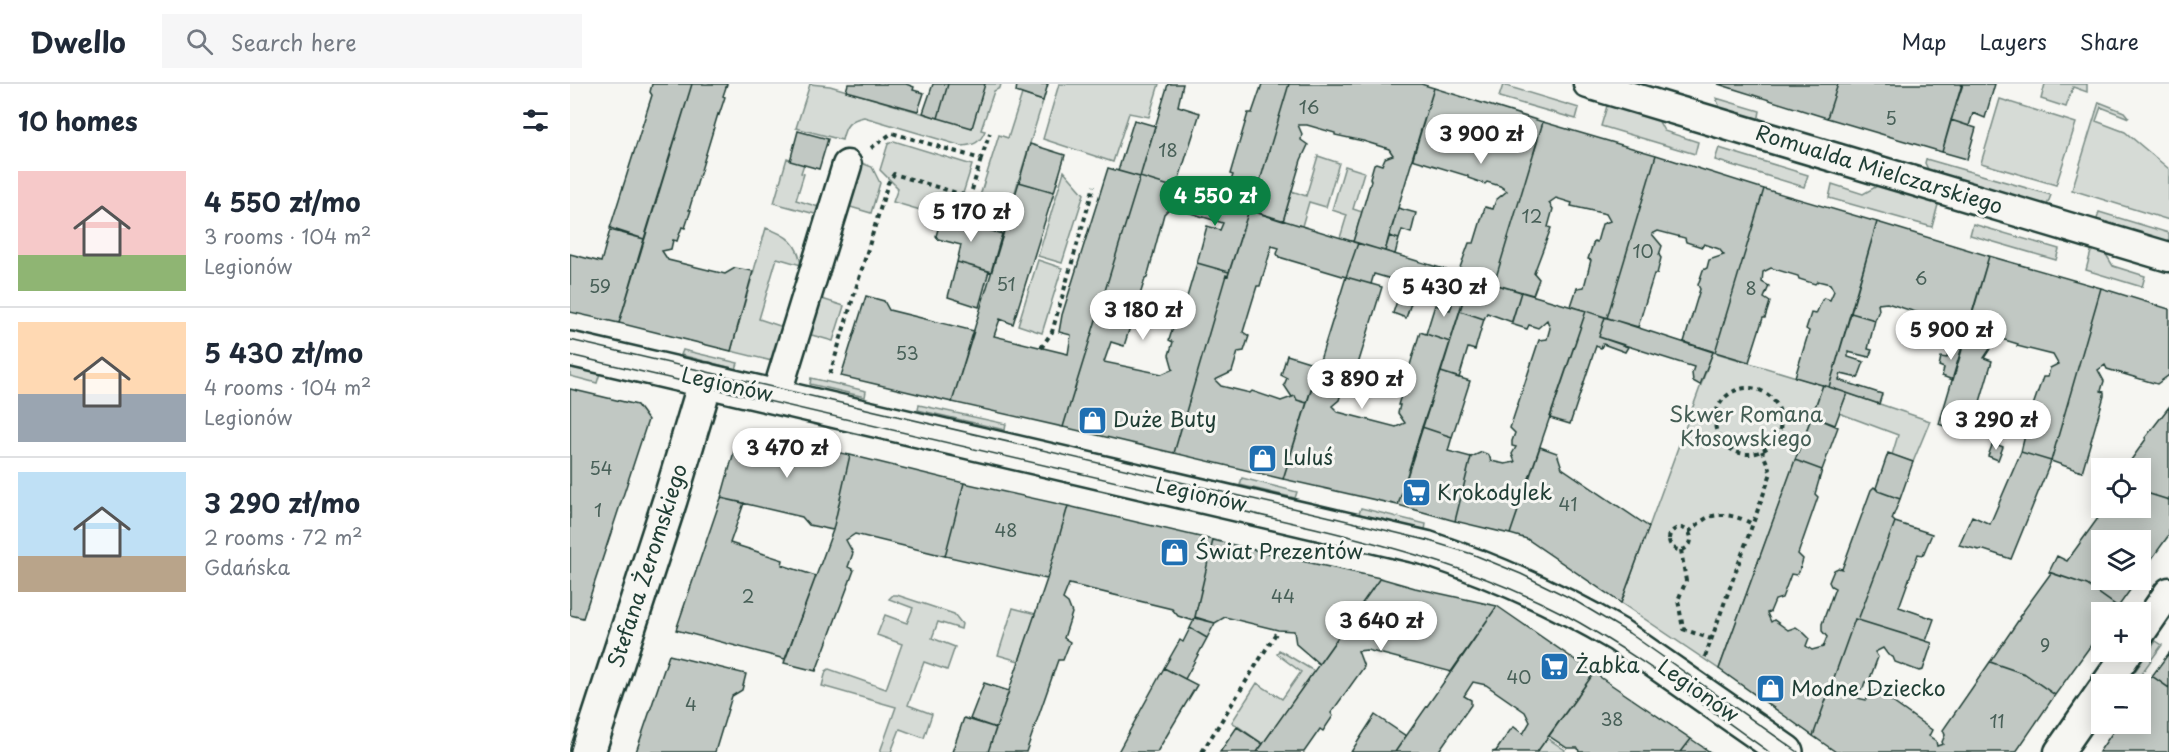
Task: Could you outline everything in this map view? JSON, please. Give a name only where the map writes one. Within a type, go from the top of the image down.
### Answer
[{"type":"street","name":"Romualda Mielczarskiego","points":[[1588,84],[2169,257]]},
{"type":"street","points":[[776,396],[847,165]]},
{"type":"street","name":"Legionów","points":[[570,349],[1333,525],[1426,548],[1469,562],[1544,595],[1618,635],[1786,752]]},
{"type":"street","name":"Stefana Żeromskiego","points":[[588,752],[706,380]]},
{"type":"street","points":[[2151,618],[2169,592]]},
{"type":"street","points":[[2059,752],[2091,706]]},
{"type":"path","points":[[847,165],[892,133],[981,159]]},
{"type":"path","points":[[829,378],[888,183],[894,174],[970,197],[990,133]]},
{"type":"path","points":[[1041,348],[1052,332],[1094,186]]},
{"type":"path","points":[[1749,387],[1769,394],[1780,411],[1782,422],[1780,432],[1775,441],[1762,451],[1746,454],[1735,452],[1725,446],[1718,436],[1715,413],[1720,402],[1728,394],[1738,389],[1749,387]]},
{"type":"path","points":[[1702,666],[1771,473],[1762,451]]},
{"type":"path","points":[[1689,532],[1709,517],[1722,515],[1746,520],[1752,524]]},
{"type":"path","points":[[1680,527],[1689,532],[1691,543],[1686,549],[1681,550],[1672,546],[1669,540],[1671,533],[1680,527]]},
{"type":"path","points":[[1681,550],[1686,581],[1678,600],[1680,624],[1683,629],[1711,639]]},
{"type":"path","points":[[1202,752],[1278,630]]},
{"type":"green space","points":[[810,84],[830,86],[938,118],[985,84],[1001,84],[1000,88],[994,91],[981,130],[985,131],[983,135],[976,143],[962,146],[864,117],[848,124],[842,140],[796,128]]},
{"type":"green space","points":[[1059,84],[1159,84],[1149,117],[1129,113],[1113,162],[1043,139]]},
{"type":"green space","points":[[2045,84],[2087,84],[2087,92],[2073,87],[2066,107],[2041,99]]},
{"type":"green space","points":[[1503,85],[1579,108],[1576,119],[1499,97]]},
{"type":"green space","points":[[1022,94],[1043,101],[1002,234],[893,202],[898,188],[880,170],[888,144],[894,141],[972,165],[959,206],[979,199],[999,135],[1008,138]]},
{"type":"green space","points":[[1716,98],[1760,111],[1758,122],[1723,115]]},
{"type":"green space","points":[[2000,99],[2076,123],[2056,185],[1981,163]]},
{"type":"green space","points":[[2099,102],[2124,112],[2129,118],[2101,107],[2096,121],[2125,132],[2169,169],[2169,220],[2072,190]]},
{"type":"green space","points":[[1610,103],[1656,116],[1664,131],[1698,142],[1695,154],[1601,126]]},
{"type":"green space","points":[[1719,148],[1808,175],[1804,187],[1715,160]]},
{"type":"green space","points":[[1318,156],[1339,163],[1326,207],[1309,202],[1302,226],[1283,221],[1292,191],[1306,196]]},
{"type":"green space","points":[[787,158],[804,164],[801,173],[804,174],[796,200],[822,208],[819,215],[774,203]]},
{"type":"green space","points":[[1926,159],[2051,195],[2046,208],[1932,178],[1925,163]]},
{"type":"green space","points":[[864,164],[872,167],[880,183],[871,213],[847,206],[858,169]]},
{"type":"green space","points":[[1345,166],[1364,172],[1353,209],[1362,212],[1353,242],[1340,238],[1347,215],[1332,210]]},
{"type":"green space","points":[[1064,171],[1084,194],[1062,263],[1038,256]]},
{"type":"green space","points":[[1832,184],[1863,194],[1879,185],[1939,201],[1932,227],[1829,198]]},
{"type":"green space","points":[[2099,212],[2169,233],[2169,243],[2095,226]]},
{"type":"green space","points":[[1973,224],[2059,249],[2056,260],[1970,235]]},
{"type":"green space","points":[[766,228],[786,237],[794,245],[801,265],[777,258],[759,319],[783,327],[772,361],[731,351]]},
{"type":"green space","points":[[2092,248],[2104,251],[2113,266],[2145,276],[2142,287],[2086,270]]},
{"type":"green space","points":[[1038,260],[1062,268],[1042,333],[1018,325]]},
{"type":"green space","points":[[819,298],[844,306],[833,341],[808,334]]},
{"type":"green space","points":[[683,350],[738,363],[736,369],[681,355]]},
{"type":"green space","name":"Skwer Romana Kłosowskiego","points":[[1713,352],[1823,385],[1719,669],[1621,603]]},
{"type":"green space","points":[[570,366],[600,373],[597,383],[570,376]]},
{"type":"green space","points":[[811,378],[866,391],[865,397],[810,384]]},
{"type":"green space","points":[[1847,393],[1930,421],[1913,462],[1892,455],[1898,435],[1839,413]]},
{"type":"green space","points":[[919,405],[1006,424],[1005,430],[918,410]]},
{"type":"green space","points":[[1242,478],[1297,492],[1295,498],[1240,485]]},
{"type":"green space","points":[[1361,508],[1426,524],[1425,530],[1359,514]]},
{"type":"green space","points":[[893,595],[954,614],[962,624],[961,629],[938,622],[932,638],[955,647],[947,670],[924,662],[908,705],[932,714],[924,738],[900,729],[891,752],[880,752],[896,707],[822,686],[826,671],[829,669],[886,689],[902,644],[877,635],[885,615],[907,623],[913,608],[889,599]]},
{"type":"green space","points":[[1013,608],[1036,614],[1019,661],[998,655]]},
{"type":"green space","points":[[2156,641],[2162,645],[2151,660],[2151,648]]},
{"type":"green space","points":[[1279,650],[1314,671],[1263,744],[1232,722],[1257,683],[1282,699],[1301,672],[1277,654]]},
{"type":"green space","points":[[2141,662],[2150,662],[2141,674],[2133,674]]},
{"type":"green space","points":[[1547,738],[1565,750],[1564,752],[1537,752]]},
{"type":"building","points":[[652,84],[692,84],[644,239],[610,228],[652,95],[650,92]]},
{"type":"building","points":[[692,84],[727,84],[685,228],[682,227],[677,241],[673,240],[671,249],[662,251],[668,260],[725,274],[735,268],[753,271],[731,351],[619,323]]},
{"type":"building","points":[[848,84],[906,84],[914,87],[913,90],[924,93],[918,111],[846,91]]},
{"type":"building","points":[[933,84],[948,84],[938,118],[923,113]]},
{"type":"building","points":[[948,84],[985,84],[972,128],[938,118]]},
{"type":"building","points":[[1017,84],[1048,84],[1043,101],[1016,92]]},
{"type":"building","points":[[1168,84],[1183,84],[1178,106],[1200,113],[1176,188],[1140,177]]},
{"type":"building","points":[[1262,84],[1289,84],[1251,211],[1223,203],[1233,175],[1230,174],[1248,113],[1252,113]]},
{"type":"building","points":[[1289,84],[1421,84],[1434,88],[1385,251],[1353,242],[1374,164],[1382,165],[1385,158],[1393,155],[1389,149],[1363,141],[1335,135],[1335,133],[1307,125],[1298,125],[1302,134],[1301,140],[1308,145],[1301,160],[1283,221],[1251,211]]},
{"type":"building","points":[[1718,84],[1838,84],[1827,118]]},
{"type":"building","points":[[1838,84],[1962,84],[1942,152],[1827,118]]},
{"type":"building","points":[[1838,84],[1962,84],[1942,152],[1827,118]]},
{"type":"building","points":[[1963,84],[1995,84],[1985,118],[1973,113],[1969,126],[1951,120]]},
{"type":"building","points":[[1434,88],[1543,122],[1494,284],[1458,273],[1469,243],[1474,243],[1485,207],[1493,209],[1496,200],[1507,191],[1500,186],[1487,182],[1485,184],[1468,178],[1468,176],[1412,159]]},
{"type":"building","points":[[1134,120],[1155,126],[1140,177],[1118,171]]},
{"type":"building","points":[[1951,120],[1976,128],[1967,159],[1942,152]]},
{"type":"building","points":[[1543,122],[1656,155],[1607,318],[1571,306],[1577,288],[1584,287],[1591,260],[1588,259],[1594,241],[1597,242],[1602,224],[1610,221],[1606,214],[1571,206],[1572,203],[1556,198],[1549,203],[1553,209],[1548,227],[1551,228],[1534,273],[1539,279],[1533,295],[1494,284]]},
{"type":"building","points":[[798,131],[828,139],[819,169],[790,161]]},
{"type":"building","points":[[1030,144],[1065,155],[1054,192],[1019,182]]},
{"type":"building","points":[[1656,155],[1764,189],[1715,352],[1684,342],[1700,289],[1698,285],[1703,270],[1707,268],[1709,260],[1724,255],[1719,249],[1686,242],[1685,238],[1658,231],[1652,234],[1662,246],[1659,255],[1661,258],[1638,327],[1607,318]]},
{"type":"building","points":[[1108,168],[1140,177],[1063,427],[952,402],[1019,182],[1054,192],[1013,324],[1000,319],[994,336],[1068,354],[1071,335],[1059,332],[1062,315]]},
{"type":"building","points":[[1140,177],[1176,188],[1171,207],[1164,214],[1147,278],[1124,346],[1111,342],[1104,362],[1162,374],[1173,369],[1169,355],[1173,342],[1169,340],[1174,324],[1179,324],[1197,263],[1229,272],[1228,276],[1226,275],[1174,453],[1063,427]]},
{"type":"building","points":[[1176,188],[1249,210],[1229,272],[1197,263],[1207,226],[1220,230],[1223,223],[1171,207]]},
{"type":"building","points":[[1764,189],[1877,222],[1829,387],[1795,377],[1809,331],[1806,329],[1811,313],[1816,314],[1822,300],[1825,298],[1830,300],[1834,291],[1830,284],[1818,281],[1815,284],[1771,268],[1763,272],[1762,282],[1769,286],[1764,298],[1770,302],[1749,362],[1715,352]]},
{"type":"building","points":[[1398,208],[1416,213],[1411,233],[1402,230],[1399,239],[1389,236]]},
{"type":"building","points":[[1249,210],[1358,243],[1346,277],[1279,257],[1277,254],[1279,248],[1272,246],[1243,332],[1249,336],[1244,351],[1238,352],[1232,372],[1215,380],[1221,386],[1250,393],[1252,391],[1281,401],[1295,396],[1297,400],[1307,403],[1283,479],[1174,453],[1226,275],[1228,276]]},
{"type":"building","points":[[942,216],[1002,234],[991,272],[957,262],[961,245],[938,239],[936,236]]},
{"type":"building","points":[[1877,222],[1989,256],[1963,346],[1942,340],[1948,325],[1941,320],[1887,303],[1878,304],[1879,310],[1875,320],[1851,313]]},
{"type":"building","points":[[610,230],[644,239],[619,323],[570,312],[570,254],[601,262]]},
{"type":"building","points":[[1389,236],[1399,239],[1395,254],[1385,251]]},
{"type":"building","points":[[1358,243],[1470,277],[1463,300],[1374,274],[1371,284],[1346,277]]},
{"type":"building","points":[[1989,256],[2101,288],[2051,461],[2021,452],[2030,414],[2043,377],[2048,377],[2050,368],[2058,364],[2053,355],[2017,346],[2018,344],[1995,337],[1987,343],[1990,349],[1984,358],[1992,361],[1970,436],[1939,424]]},
{"type":"building","points":[[957,262],[989,271],[979,307],[948,297]]},
{"type":"building","points":[[1346,277],[1382,287],[1350,390],[1343,387],[1339,400],[1332,406],[1338,412],[1396,427],[1405,423],[1398,413],[1400,405],[1398,405],[1420,332],[1450,342],[1398,505],[1283,479]]},
{"type":"building","points":[[1470,277],[1521,292],[1512,322],[1487,313],[1484,319],[1460,311]]},
{"type":"building","points":[[2101,288],[2169,309],[2169,375],[2157,384],[2107,369],[2105,365],[2098,370],[2104,381],[2101,391],[2104,392],[2104,396],[2082,472],[2051,461]]},
{"type":"building","points":[[1401,289],[1414,294],[1406,318],[1393,313]]},
{"type":"building","points":[[1437,292],[1463,300],[1450,342],[1426,334],[1435,305],[1450,310],[1452,305],[1435,300]]},
{"type":"building","points":[[1521,292],[1586,311],[1510,534],[1455,521],[1471,457],[1482,452],[1489,455],[1491,461],[1505,464],[1515,462],[1512,454],[1516,447],[1512,446],[1512,441],[1515,433],[1510,428],[1539,340],[1547,339],[1550,328],[1547,320],[1538,328],[1529,325],[1527,329],[1511,324]]},
{"type":"building","points":[[866,296],[884,301],[889,310],[974,331],[952,402],[841,376]]},
{"type":"building","points":[[1460,311],[1484,319],[1475,350],[1468,348],[1459,378],[1441,372]]},
{"type":"building","points":[[1586,311],[1605,317],[1599,337],[1628,347],[1625,352],[1603,344],[1601,348],[1596,346],[1570,424],[1550,418]]},
{"type":"building","points":[[1851,313],[1875,320],[1868,349],[1872,350],[1869,357],[1848,352],[1848,357],[1864,362],[1858,378],[1841,374],[1839,380],[1882,394],[1879,404],[1829,387]]},
{"type":"building","points":[[1605,317],[1713,352],[1700,385],[1693,381],[1694,367],[1599,337]]},
{"type":"building","points":[[1951,343],[1963,346],[1953,380],[1942,376],[1944,368],[1939,366],[1941,357],[1947,358]]},
{"type":"building","points":[[1287,355],[1319,365],[1307,403],[1297,400],[1295,396],[1292,397],[1284,385],[1287,378],[1281,375]]},
{"type":"building","points":[[1441,372],[1470,381],[1452,437],[1422,427]]},
{"type":"building","points":[[1823,385],[1847,393],[1835,425],[1812,416]]},
{"type":"building","points":[[570,389],[637,405],[648,420],[583,618],[570,615]]},
{"type":"building","points":[[2169,407],[2169,500],[2151,494],[2151,458],[2132,458]]},
{"type":"building","points":[[1812,416],[1838,427],[1822,470],[1795,460]]},
{"type":"building","points":[[1422,427],[1452,437],[1448,451],[1471,457],[1455,521],[1398,505]]},
{"type":"building","points":[[749,433],[850,455],[833,530],[809,525],[802,517],[721,498],[737,441]]},
{"type":"building","points":[[1993,443],[2003,447],[1998,460],[1988,456]]},
{"type":"building","points":[[1540,447],[1557,453],[1562,468],[1649,527],[1621,603],[1527,539],[1510,534]]},
{"type":"building","points":[[2021,452],[2051,461],[2011,559],[1981,549],[1959,545],[1972,516],[1990,524]]},
{"type":"building","points":[[1888,453],[1913,462],[1900,499],[1878,491],[1876,488]]},
{"type":"building","points":[[850,455],[964,483],[945,556],[855,534],[846,540],[853,553],[848,567],[854,570],[816,671],[784,663],[833,530]]},
{"type":"building","points":[[1795,460],[1822,470],[1815,494],[1818,497],[1798,554],[1803,559],[1799,572],[1796,575],[1791,574],[1782,598],[1775,600],[1770,612],[1767,613],[1771,622],[1774,620],[1788,630],[1796,627],[1803,632],[1809,638],[1806,646],[1812,650],[1823,647],[1827,637],[1822,631],[1822,624],[1835,588],[1829,582],[1834,570],[1842,569],[1871,490],[1874,487],[1878,491],[1900,499],[1892,519],[1895,522],[1858,620],[1855,619],[1813,736],[1719,669]]},
{"type":"building","points":[[964,483],[1068,506],[1047,579],[945,556]]},
{"type":"building","points":[[2151,494],[2169,500],[2169,535],[2151,560],[2151,530],[2091,530],[2091,588],[2049,572],[2057,556],[2067,561],[2098,518],[2151,518]]},
{"type":"building","points":[[721,498],[744,503],[730,543],[783,560],[782,565],[816,576],[785,659],[676,630]]},
{"type":"building","points":[[1068,506],[1213,540],[1194,621],[1178,616],[1172,609],[1069,584],[1063,599],[1068,603],[1072,613],[1064,638],[1070,642],[1063,660],[1058,660],[1026,752],[988,752],[1047,579]]},
{"type":"building","points":[[1895,522],[1932,534],[1923,555],[1918,554],[1899,607],[1934,619],[1926,641],[1858,620]]},
{"type":"building","points":[[1213,540],[1380,578],[1319,664],[1296,644],[1294,631],[1278,630],[1225,617],[1215,623],[1195,617]]},
{"type":"building","points":[[2051,573],[2087,585],[2111,602],[2091,602],[2091,645],[2055,695],[2025,674],[1990,662]]},
{"type":"building","points":[[1380,578],[1497,606],[1452,672],[1367,650],[1358,651],[1364,667],[1331,713],[1333,716],[1323,731],[1320,729],[1304,752],[1257,752]]},
{"type":"building","points":[[2094,590],[2130,590],[2122,602],[2111,602]]},
{"type":"building","points":[[1497,606],[1594,673],[1537,752],[1492,752],[1496,751],[1511,729],[1514,727],[1523,734],[1530,722],[1525,712],[1486,685],[1473,682],[1464,696],[1471,700],[1471,705],[1438,752],[1395,752]]},
{"type":"building","points":[[1195,618],[1215,623],[1207,638],[1190,628]]},
{"type":"building","points":[[1855,619],[1932,643],[1923,670],[1919,671],[1895,662],[1883,648],[1875,652],[1878,657],[1869,681],[1865,682],[1863,688],[1856,692],[1857,698],[1866,700],[1873,691],[1877,691],[1932,730],[1929,736],[1936,741],[1937,746],[1943,744],[1945,735],[1943,730],[1990,662],[2025,674],[2055,695],[2016,752],[1836,752],[1813,736]]},
{"type":"building","points":[[1190,628],[1207,638],[1185,679],[1164,668],[1180,640],[1183,642]]},
{"type":"building","points":[[2169,653],[2169,688],[2152,676]]},
{"type":"building","points":[[669,655],[746,674],[742,690],[732,696],[715,752],[636,752]]},
{"type":"building","points":[[1164,668],[1197,685],[1157,752],[1118,752]]},
{"type":"building","points":[[1594,673],[1691,739],[1681,752],[1579,752],[1578,748],[1567,748],[1549,736]]},
{"type":"building","points":[[2151,677],[2169,688],[2169,752],[2099,752],[2111,734],[2151,734]]},
{"type":"building","points":[[984,683],[1009,691],[996,728],[970,719]]},
{"type":"building","points":[[1375,715],[1406,736],[1395,752],[1351,752]]},
{"type":"building","points":[[964,718],[996,728],[988,752],[952,752]]},
{"type":"building","points":[[1237,727],[1263,744],[1257,752],[1220,752]]},
{"type":"building","points":[[1691,739],[1710,752],[1681,752]]},
{"type":"tram line","points":[[570,340],[1335,518],[1426,540],[1472,554],[1521,574],[1572,599],[1629,633],[1798,752]]},
{"type":"tram line","points":[[570,355],[1315,528],[1440,562],[1530,597],[1587,627],[1667,679],[1769,752]]},
{"type":"place","name":"Duże Buty","points":[[1092,420]]},
{"type":"place","name":"Luluś","points":[[1262,458]]},
{"type":"place","name":"Krokodylek","points":[[1416,493]]},
{"type":"place","name":"Świat Prezentów","points":[[1174,552]]},
{"type":"place","name":"Żabka","points":[[1554,666]]},
{"type":"place","name":"Modne Dziecko","points":[[1770,689]]}]
